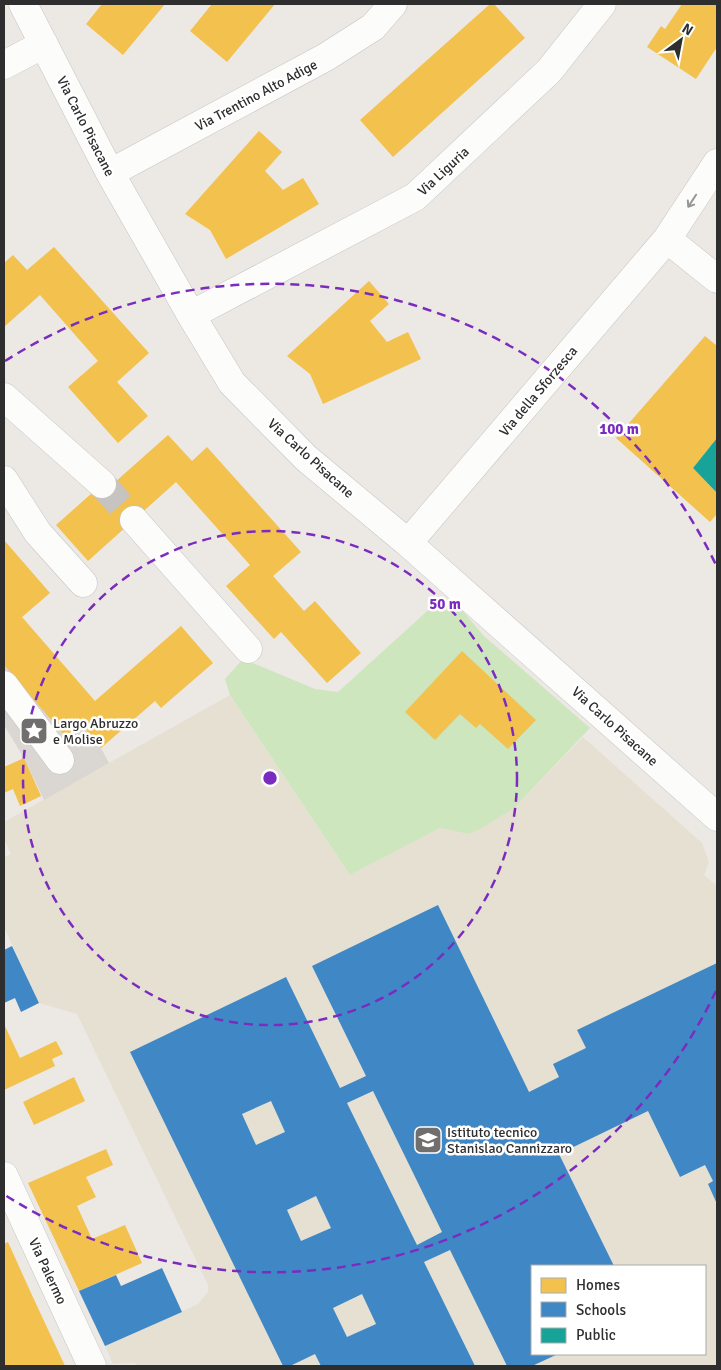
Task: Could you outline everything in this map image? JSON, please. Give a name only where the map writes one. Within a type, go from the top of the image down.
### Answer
[{"type":"street","name":"Via Carlo Pisacane","points":[[23,4],[110,173],[232,383],[306,458],[408,543],[717,817]]},
{"type":"street","name":"Via Trentino Alto Adige","points":[[110,173],[326,57],[373,27],[393,4]]},
{"type":"street","name":"Via Liguria","points":[[191,315],[415,197],[549,71],[602,4]]},
{"type":"street","points":[[4,64],[44,44]]},
{"type":"street","name":"Via della Sforzesca","points":[[408,543],[667,239],[717,163]]},
{"type":"street","points":[[667,239],[714,268]]},
{"type":"street","points":[[4,397],[102,484]]},
{"type":"street","points":[[4,480],[38,533],[83,583]]},
{"type":"street","points":[[134,520],[248,649]]},
{"type":"street","points":[[4,685],[60,760]]},
{"type":"street","name":"Via Palermo","points":[[4,1176],[92,1366]]},
{"type":"shaded area","name":"Largo Abruzzo e Molise","points":[[4,665],[66,736],[81,724],[101,748],[109,763],[44,800],[24,758],[4,725]]},
{"type":"shaded area","name":"Istituto tecnico Stanislao Cannizzaro","points":[[230,695],[350,875],[440,828],[468,834],[514,808],[583,737],[702,843],[709,862],[704,875],[717,886],[717,1366],[136,1366],[135,1363],[113,1364],[105,1346],[198,1304],[208,1292],[208,1285],[77,1014],[39,1003],[4,927],[4,857],[11,854],[4,839],[4,822]]},
{"type":"green space","points":[[445,598],[461,609],[484,636],[590,728],[514,808],[482,828],[468,834],[440,828],[350,875],[230,695],[225,679],[243,659],[315,689],[338,692],[435,604]]},
{"type":"building: Homes","points":[[102,4],[165,4],[123,55],[86,24]]},
{"type":"building: Homes","points":[[212,4],[275,4],[227,62],[190,31]]},
{"type":"building: Homes","points":[[490,4],[494,4],[525,38],[393,157],[360,120]]},
{"type":"building: Homes","points":[[682,4],[717,4],[717,47],[696,79],[647,47],[661,26],[665,29]]},
{"type":"building: Homes","points":[[259,131],[282,152],[265,171],[283,190],[303,178],[319,204],[226,259],[210,230],[185,214]]},
{"type":"building: Homes","points":[[54,247],[149,353],[117,382],[148,416],[118,443],[68,387],[98,361],[40,295],[4,327],[4,263],[13,255],[27,270]]},
{"type":"building: Homes","points":[[369,281],[389,304],[370,321],[387,342],[408,332],[421,359],[323,404],[310,374],[287,356]]},
{"type":"building: Homes","points":[[705,336],[717,346],[717,438],[693,468],[717,493],[717,514],[710,522],[616,438]]},
{"type":"building: Homes","points":[[168,435],[192,461],[207,447],[301,552],[273,576],[304,611],[315,601],[361,653],[327,683],[281,632],[274,639],[226,586],[250,565],[176,482],[88,561],[56,525],[110,477],[114,483]]},
{"type":"building: Homes","points":[[4,540],[50,593],[22,617],[95,701],[181,626],[213,663],[161,708],[155,701],[101,748],[81,724],[66,737],[4,665]]},
{"type":"building: Homes","points":[[462,651],[536,720],[508,749],[480,724],[476,728],[460,714],[435,740],[405,712]]},
{"type":"building: Homes","points":[[24,758],[41,796],[20,806],[13,789],[4,793],[4,767]]},
{"type":"building: Homes","points":[[4,1024],[20,1058],[56,1041],[63,1054],[52,1059],[55,1066],[4,1090]]},
{"type":"building: Homes","points":[[74,1077],[85,1101],[34,1125],[23,1102]]},
{"type":"building: Homes","points":[[106,1149],[113,1165],[86,1177],[96,1197],[77,1206],[92,1239],[125,1225],[142,1263],[79,1291],[28,1183]]},
{"type":"building: Homes","points":[[8,1242],[65,1366],[4,1366],[4,1244]]},
{"type":"building: Schools","points":[[438,905],[529,1092],[559,1077],[553,1064],[586,1048],[577,1030],[717,963],[717,1204],[708,1184],[713,1181],[705,1165],[680,1177],[648,1111],[559,1154],[614,1265],[531,1265],[531,1355],[556,1355],[532,1366],[507,1366],[450,1250],[424,1262],[475,1366],[321,1366],[315,1354],[290,1366],[283,1366],[130,1052],[286,977],[340,1088],[366,1076],[312,966]],"holes":[[[373,1091],[442,1232],[417,1245],[347,1103]],[[271,1101],[285,1132],[256,1145],[242,1114]],[[316,1196],[331,1228],[301,1241],[287,1210]],[[362,1294],[376,1324],[347,1337],[333,1308]]]},
{"type":"building: Schools","points":[[12,946],[39,1003],[21,1012],[15,998],[4,1003],[4,950]]},
{"type":"building: Schools","points":[[162,1268],[182,1312],[105,1346],[79,1291],[116,1275],[121,1286]]},
{"type":"building: Public","points":[[717,438],[717,493],[693,468]]},
{"type":"tunnel","points":[[102,484],[134,520]]},
{"type":"place","name":"Largo Abruzzo e Molise","points":[[34,731]]},
{"type":"place","name":"Istituto tecnico Stanislao Cannizzaro","points":[[428,1140]]}]
